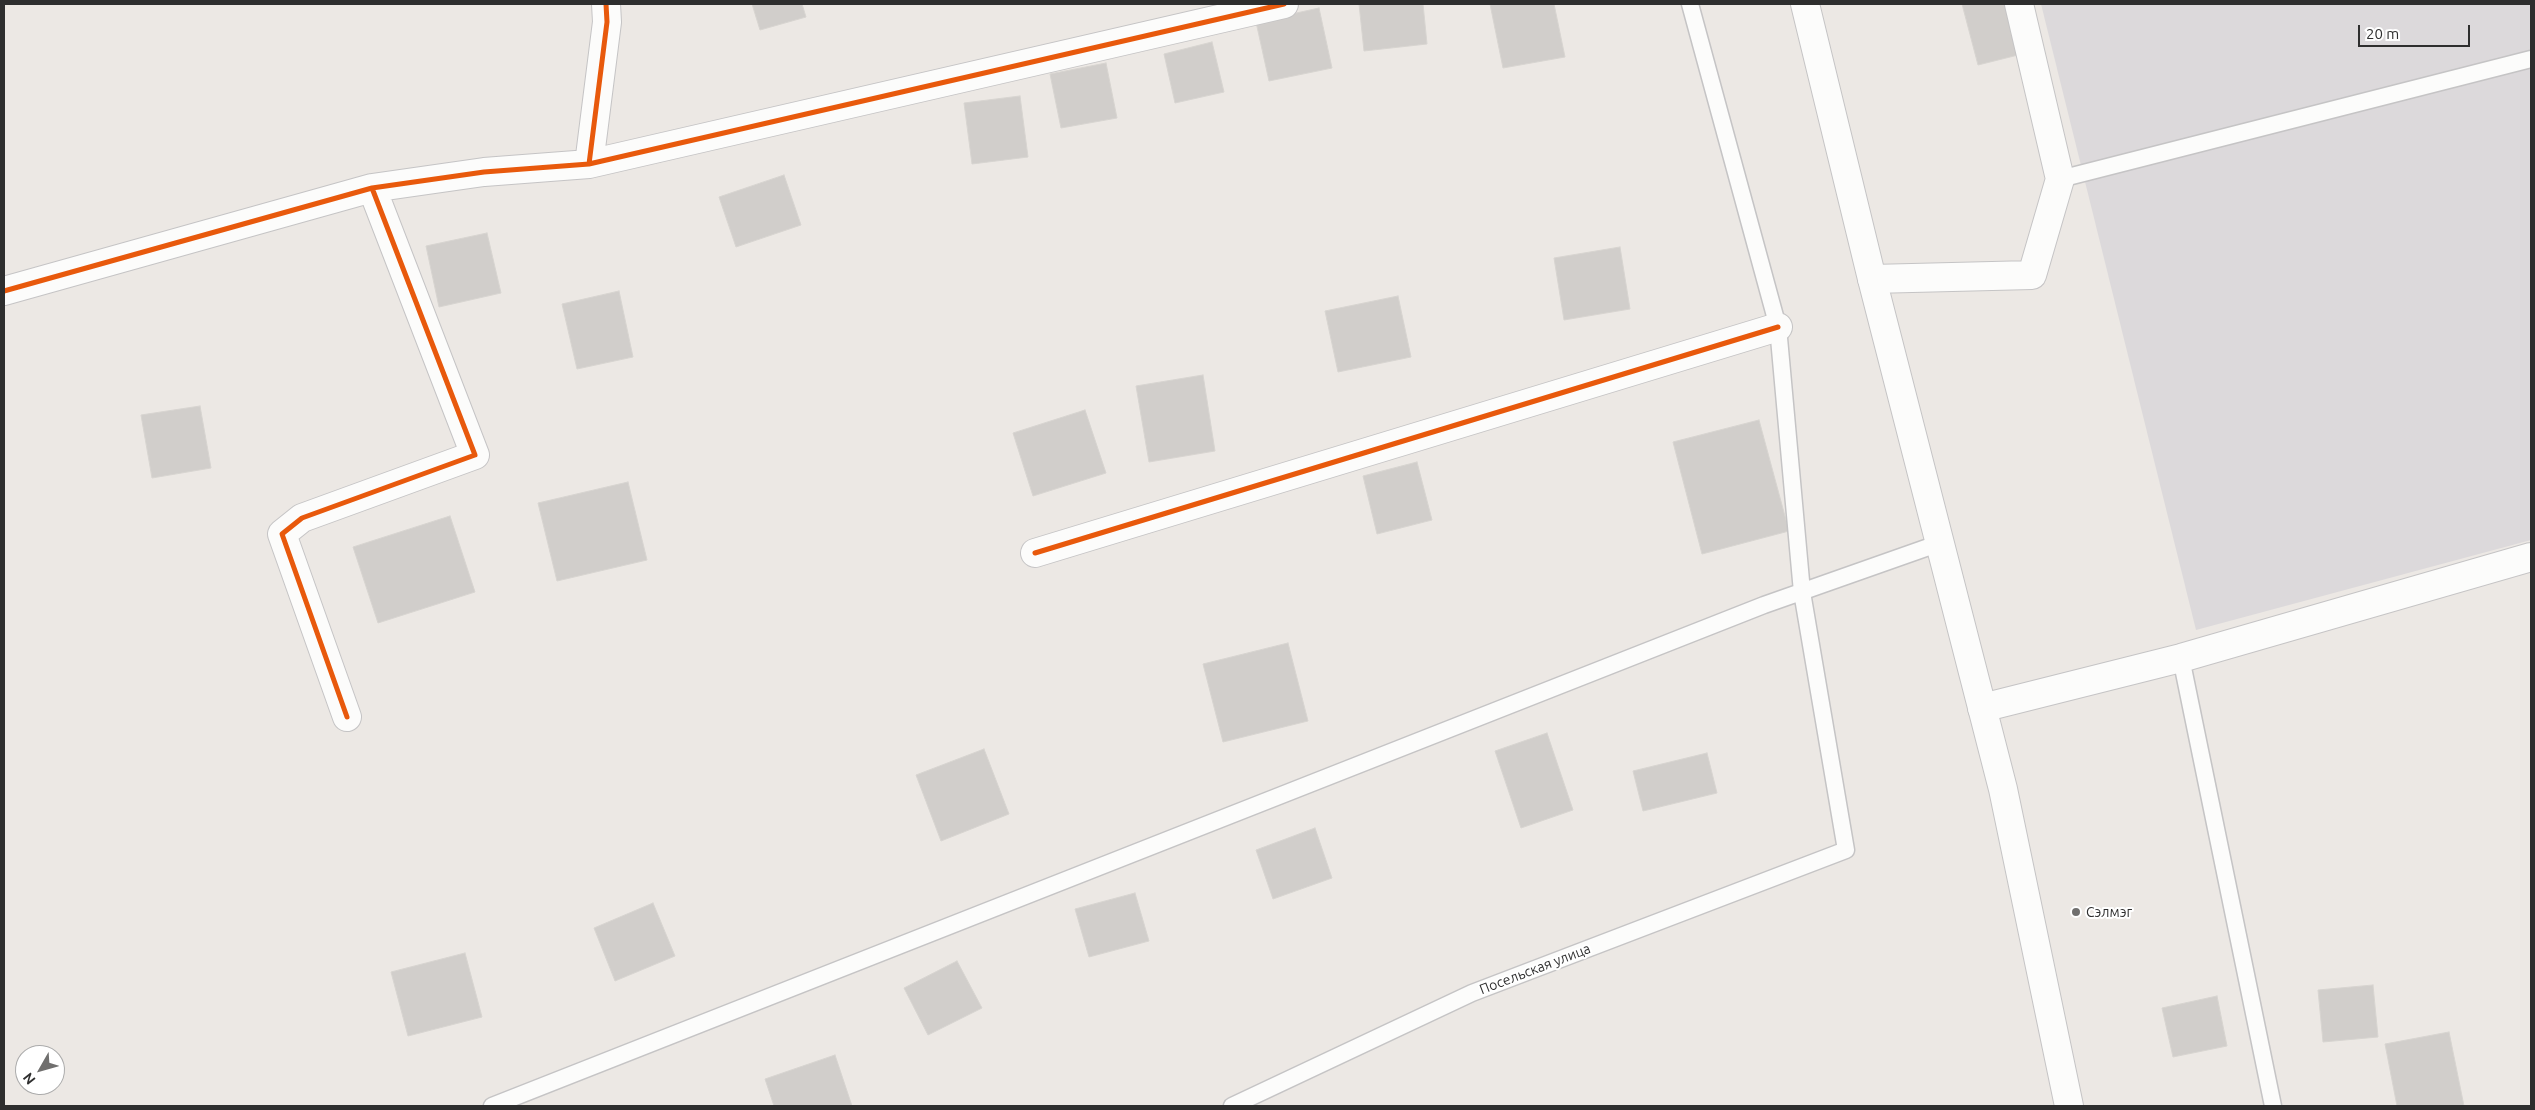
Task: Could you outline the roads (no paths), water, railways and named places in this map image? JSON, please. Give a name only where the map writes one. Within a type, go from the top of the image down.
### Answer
[{"type":"street","points":[[589,164],[607,22],[606,4]]},
{"type":"street","points":[[4,291],[372,188],[484,172],[589,164],[1284,4]]},
{"type":"street","points":[[1805,4],[1872,279],[2003,789],[2069,1106]]},
{"type":"street","points":[[1872,279],[2032,275],[2060,179],[2019,4]]},
{"type":"street","points":[[347,717],[282,534],[302,518],[475,455],[372,188]]},
{"type":"street","points":[[1035,552],[1778,326]]},
{"type":"street","points":[[1982,708],[2181,658],[2531,557]]},
{"type":"lane","points":[[1690,4],[1778,326],[1802,592]]},
{"type":"lane","points":[[2060,179],[2531,59]]},
{"type":"lane","points":[[492,1106],[1802,592],[1940,543]]},
{"type":"lane","name":"Посельская улица","points":[[1232,1106],[1472,993],[1846,850],[1802,592]]},
{"type":"lane","points":[[2181,658],[2274,1106]]},
{"type":"place","name":"Сэлмэг","points":[[2076,912]]}]
